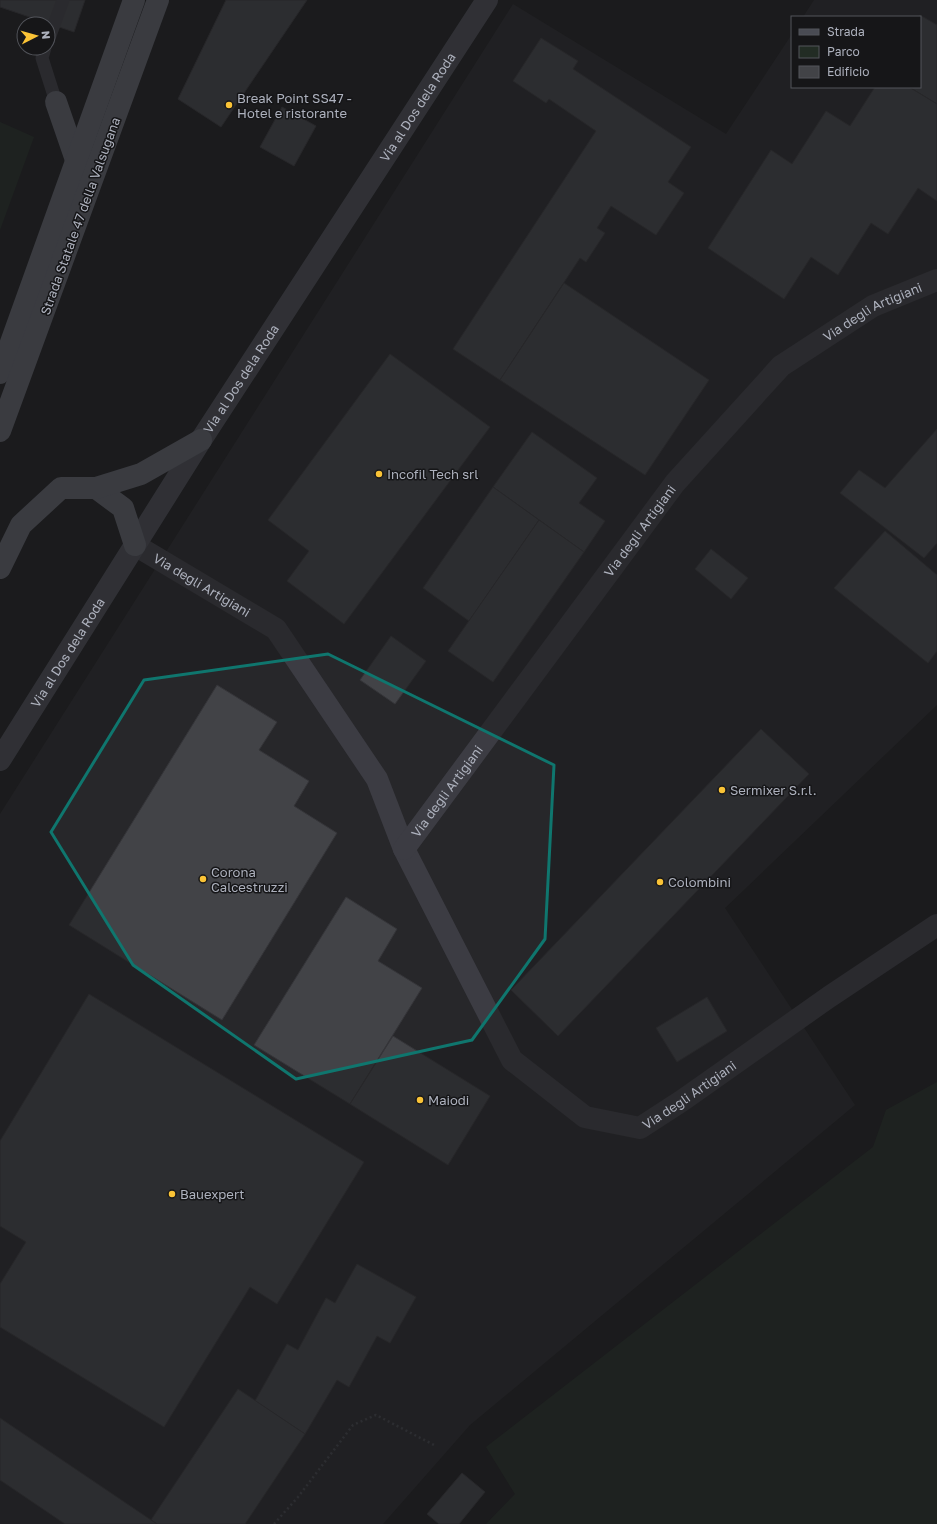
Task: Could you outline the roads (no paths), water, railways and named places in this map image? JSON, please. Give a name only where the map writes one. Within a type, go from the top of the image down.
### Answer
[{"type":"highway","name":"Strada Statale 47 della Valsugana","points":[[0,373],[134,0]]},
{"type":"highway","name":"Strada Statale 47 della Valsugana","points":[[0,431],[158,0]]},
{"type":"highway","points":[[56,102],[76,160]]},
{"type":"highway","points":[[0,568],[21,525],[61,488],[96,488],[141,474],[201,440]]},
{"type":"highway","points":[[96,488],[123,508],[135,545]]},
{"type":"main road","name":"Via al Dos dela Roda","points":[[0,760],[201,440],[488,0]]},
{"type":"street","name":"Via degli Artigiani","points":[[404,848],[675,483],[781,366],[873,306],[937,280]]},
{"type":"street","name":"Via degli Artigiani","points":[[135,545],[276,629],[377,779],[404,848],[512,1060],[585,1117],[640,1128],[683,1100],[829,997],[937,926]]},
{"type":"lane","points":[[56,19],[63,0]]},
{"type":"lane","points":[[43,56],[56,102]]},
{"type":"place","name":"Break Point SS47 - Hotel e ristorante","points":[[229,105]]},
{"type":"place","name":"Incofil Tech srl","points":[[379,474]]},
{"type":"place","name":"Sermixer S.r.l.","points":[[722,790]]},
{"type":"place","name":"Corona Calcestruzzi","points":[[203,879]]},
{"type":"place","name":"Colombini","points":[[660,882]]},
{"type":"place","name":"Maiodi","points":[[420,1100]]},
{"type":"place","name":"Bauexpert","points":[[172,1194]]}]
